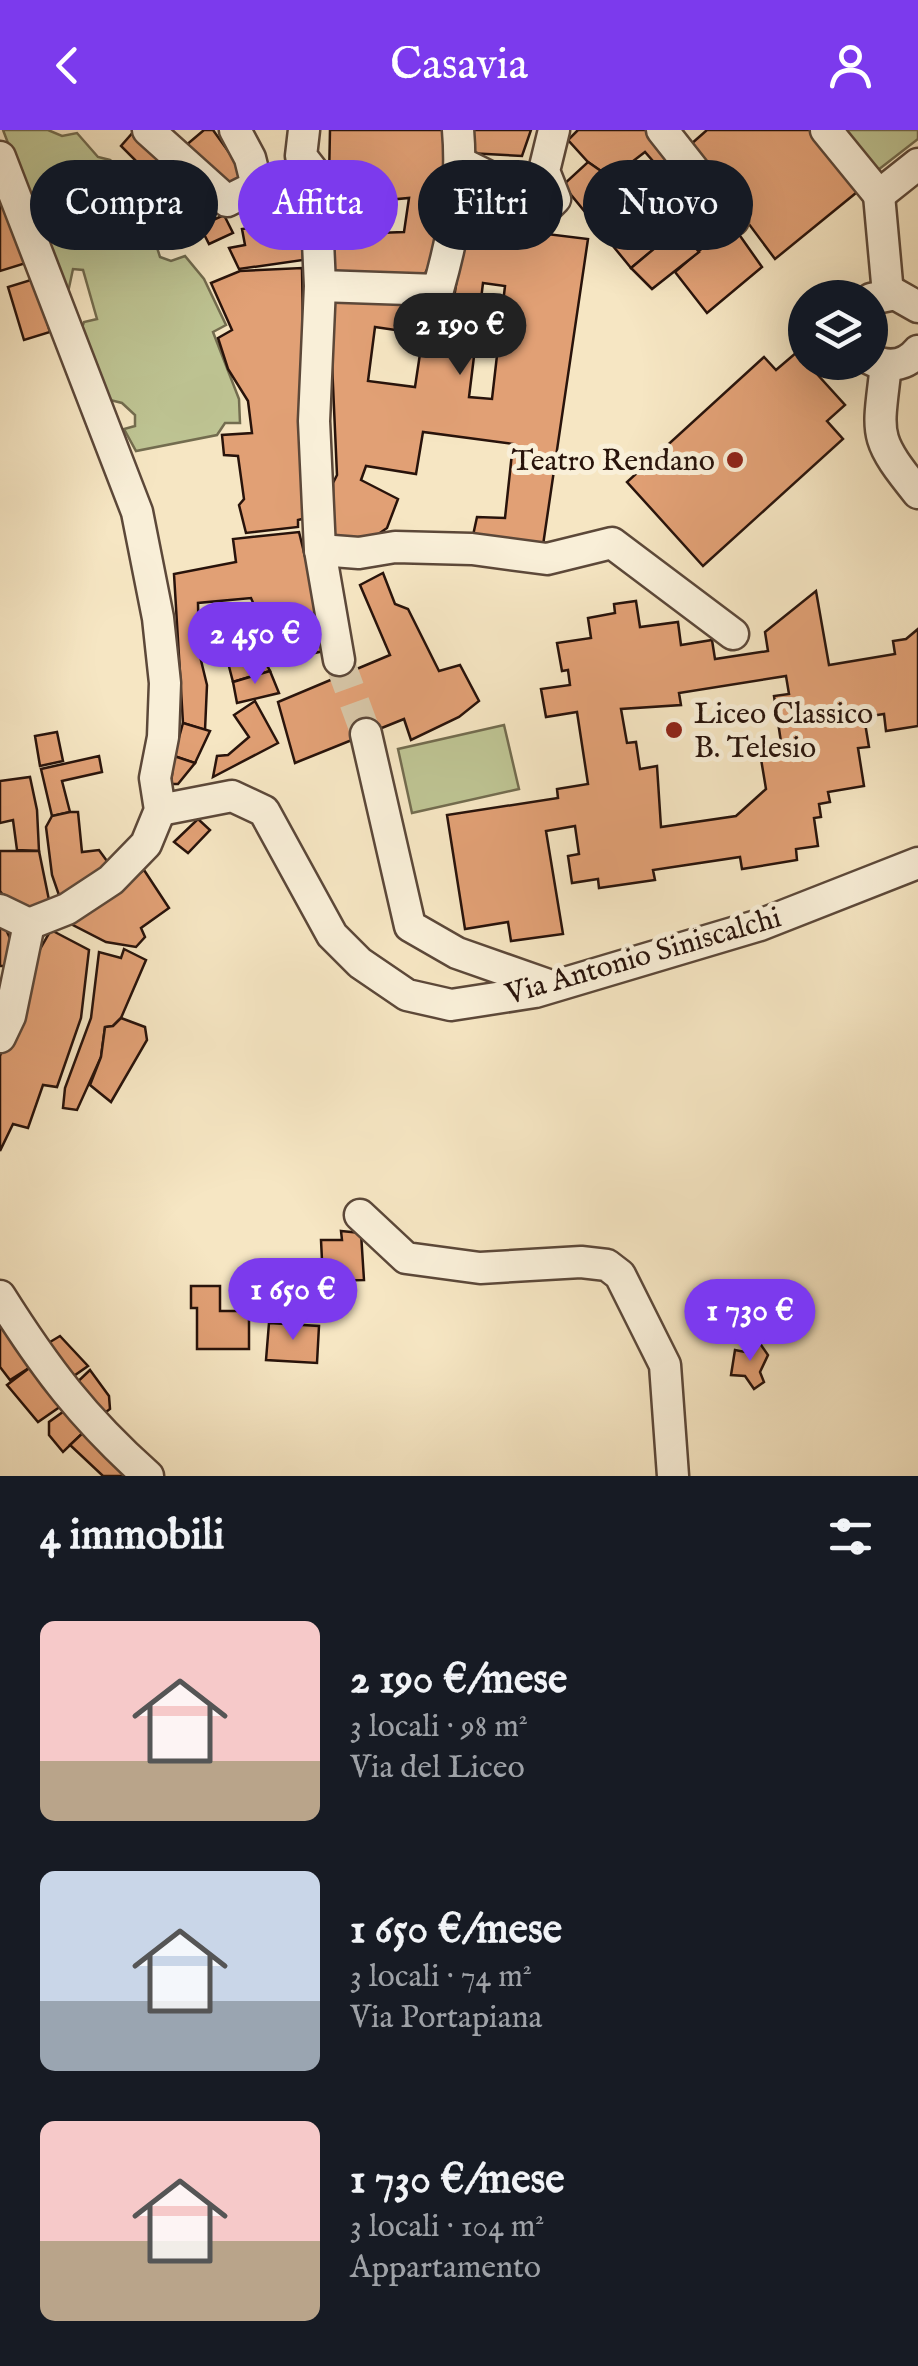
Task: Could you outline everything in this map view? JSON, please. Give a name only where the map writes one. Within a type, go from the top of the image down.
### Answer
[{"type":"street","points":[[148,130],[227,201],[257,186],[250,158],[235,130]]},
{"type":"street","points":[[276,130],[303,160]]},
{"type":"street","points":[[304,130],[301,156],[304,160]]},
{"type":"street","points":[[458,130],[461,160]]},
{"type":"street","points":[[546,160],[554,130]]},
{"type":"street","points":[[662,130],[686,160]]},
{"type":"street","points":[[826,130],[879,194],[879,280]]},
{"type":"street","points":[[0,157],[137,512],[158,618],[165,683],[163,738],[155,778],[160,810],[146,844],[111,880],[39,921],[0,1037]]},
{"type":"street","points":[[879,194],[918,164]]},
{"type":"street","points":[[318,250],[314,421],[320,550],[339,660]]},
{"type":"street","points":[[320,286],[438,290],[449,250]]},
{"type":"street","points":[[888,297],[906,297],[918,307]]},
{"type":"street","points":[[888,362],[903,363],[918,352]]},
{"type":"street","points":[[878,380],[884,450],[918,492]]},
{"type":"street","points":[[320,550],[359,553],[395,547],[472,548],[547,559],[612,544],[733,634]]},
{"type":"street","points":[[366,734],[410,926],[457,953],[552,986]]},
{"type":"street","name":"Via Antonio Siniscalchi","points":[[160,810],[232,796],[264,811],[332,934],[360,963],[407,994],[452,1005],[552,986],[760,925],[918,863]]},
{"type":"street","points":[[0,910],[39,921]]},
{"type":"street","points":[[360,1215],[406,1258],[480,1268],[581,1262],[607,1265],[620,1275],[665,1365],[673,1476]]},
{"type":"street","points":[[0,1296],[46,1370],[104,1437],[148,1476]]},
{"type":"green space","points":[[3,130],[48,130],[62,136],[77,133],[98,157],[110,160],[30,160],[30,200]]},
{"type":"green space","points":[[846,130],[918,130],[918,139],[878,170]]},
{"type":"green space","points":[[49,250],[157,250],[160,257],[171,261],[185,256],[204,279],[226,325],[213,332],[239,399],[240,423],[225,423],[217,435],[136,451],[124,429],[135,426],[135,415],[122,403],[110,400],[80,333],[84,322],[97,319],[83,270],[73,269],[67,297]]},
{"type":"green space","points":[[504,725],[519,789],[412,813],[398,749]]},
{"type":"building","points":[[135,130],[176,160],[135,160],[121,146]]},
{"type":"building","points":[[204,130],[213,130],[238,165],[238,190],[227,196],[218,188],[218,160],[187,160],[178,152]]},
{"type":"building","points":[[330,130],[449,130],[447,160],[418,160],[418,250],[437,250],[420,283],[327,277],[328,250],[398,250],[398,232],[404,232],[409,198],[398,199],[398,160],[329,160]]},
{"type":"building","points":[[467,130],[531,130],[522,156],[468,153]]},
{"type":"building","points":[[578,130],[654,130],[678,160],[652,160],[645,152],[635,160],[586,160],[568,140]]},
{"type":"building","points":[[707,130],[813,130],[862,188],[775,259],[753,229],[753,160],[701,160],[690,145]]},
{"type":"building","points":[[583,167],[583,209],[563,185]]},
{"type":"building","points":[[0,196],[26,263],[0,271]]},
{"type":"building","points":[[224,215],[233,233],[218,240],[218,218]]},
{"type":"building","points":[[563,236],[583,238],[583,250],[586,250],[542,552],[472,540],[477,517],[505,518],[513,444],[423,432],[416,474],[366,466],[361,480],[398,499],[387,528],[367,542],[333,545],[333,483],[337,475],[329,296],[453,305],[461,250],[563,250]],"holes":[[[483,283],[505,286],[492,399],[469,397]],[[375,327],[423,334],[415,387],[368,381]]]},
{"type":"building","points":[[229,248],[303,250],[303,260],[239,269]]},
{"type":"building","points":[[616,250],[653,250],[631,268]]},
{"type":"building","points":[[653,250],[699,252],[652,289],[631,268]]},
{"type":"building","points":[[700,250],[750,250],[762,267],[707,313],[675,272]]},
{"type":"building","points":[[302,268],[306,518],[298,520],[298,527],[246,533],[239,505],[244,499],[238,456],[224,455],[222,435],[252,433],[248,401],[228,369],[218,338],[232,330],[211,283],[240,271]]},
{"type":"building","points":[[34,279],[50,332],[24,340],[8,287]]},
{"type":"building","name":"Teatro Rendano","points":[[764,357],[776,370],[788,360],[788,380],[822,380],[845,405],[827,421],[843,439],[703,566],[627,482]]},
{"type":"building","points":[[299,532],[328,650],[279,661],[251,598],[198,603],[199,652],[207,685],[205,730],[183,723],[174,574],[236,562],[233,539]]},
{"type":"building","points":[[383,573],[395,604],[408,609],[439,671],[460,665],[479,701],[459,717],[411,740],[404,719],[295,763],[278,702],[390,655],[360,585]]},
{"type":"building","points":[[816,591],[829,665],[895,654],[893,641],[906,639],[918,629],[918,726],[886,731],[884,714],[864,717],[869,747],[858,748],[864,786],[828,792],[830,802],[819,804],[821,817],[814,818],[818,846],[796,849],[797,860],[742,869],[740,857],[653,870],[655,880],[599,888],[598,879],[572,883],[568,856],[579,854],[575,826],[546,831],[563,934],[511,941],[508,922],[465,929],[447,815],[558,798],[557,789],[588,784],[577,712],[546,717],[541,689],[570,685],[568,670],[562,671],[557,643],[591,638],[588,618],[615,613],[614,604],[636,601],[640,627],[678,622],[681,645],[712,640],[715,659],[768,651],[765,632]],"holes":[[[786,676],[789,694],[774,696],[783,755],[761,759],[766,789],[736,816],[661,827],[657,766],[640,769],[636,742],[627,743],[621,709],[681,705],[679,693]]]},
{"type":"building","points":[[240,614],[270,671],[233,682],[217,620]]},
{"type":"building","points":[[270,671],[279,693],[237,703],[233,682]]},
{"type":"building","points":[[255,701],[278,743],[213,777],[217,756],[228,755],[249,737],[234,715]]},
{"type":"building","points":[[183,723],[210,731],[195,763],[174,756]]},
{"type":"building","points":[[57,732],[63,761],[40,766],[35,736]]},
{"type":"building","points":[[99,756],[102,772],[62,781],[70,812],[52,816],[41,769]]},
{"type":"building","points":[[174,756],[195,763],[178,784],[171,784]]},
{"type":"building","points":[[30,777],[39,851],[17,850],[13,820],[0,823],[0,781]]},
{"type":"building","points":[[78,812],[82,852],[99,850],[112,868],[61,901],[52,875],[46,827],[52,816]]},
{"type":"building","points":[[198,819],[210,830],[188,853],[174,842]]},
{"type":"building","points":[[0,851],[39,851],[50,905],[13,909],[0,891]]},
{"type":"building","points":[[144,870],[169,908],[141,928],[145,937],[136,947],[106,942],[71,924]]},
{"type":"building","points":[[0,917],[16,951],[16,966],[0,966]]},
{"type":"building","points":[[51,930],[89,950],[81,1018],[57,1087],[43,1085],[28,1128],[13,1124],[0,1151],[0,1056],[31,965]]},
{"type":"building","points":[[124,949],[146,960],[121,1018],[113,1026],[105,1027],[101,1057],[77,1110],[63,1108],[65,1088],[91,1018],[99,952],[121,958]]},
{"type":"building","points":[[121,1018],[145,1027],[147,1040],[111,1102],[90,1085],[101,1057],[105,1027],[113,1026]]},
{"type":"building","points":[[341,1231],[361,1233],[364,1280],[323,1281],[321,1240],[342,1240]]},
{"type":"building","points":[[191,1286],[220,1286],[220,1311],[249,1311],[249,1349],[197,1349],[197,1308],[191,1308]]},
{"type":"building","points":[[0,1318],[32,1366],[10,1380],[0,1367]]},
{"type":"building","points":[[269,1323],[319,1326],[317,1363],[266,1360]]},
{"type":"building","points":[[60,1336],[88,1366],[68,1380],[40,1348]]},
{"type":"building","points":[[759,1342],[768,1355],[760,1372],[764,1382],[754,1389],[745,1376],[731,1375],[735,1350],[745,1352]]},
{"type":"building","points":[[32,1366],[64,1404],[38,1422],[7,1385]]},
{"type":"building","points":[[90,1370],[109,1396],[110,1409],[98,1418],[71,1388]]},
{"type":"building","points":[[67,1409],[87,1429],[63,1452],[49,1435],[49,1422]]},
{"type":"building","points":[[87,1429],[136,1476],[103,1476],[70,1445]]},
{"type":"tunnel","points":[[339,660],[366,734]]},
{"type":"place","name":"Teatro Rendano","points":[[735,460]]},
{"type":"place","name":"Liceo Classico B. Telesio","points":[[674,730]]}]
